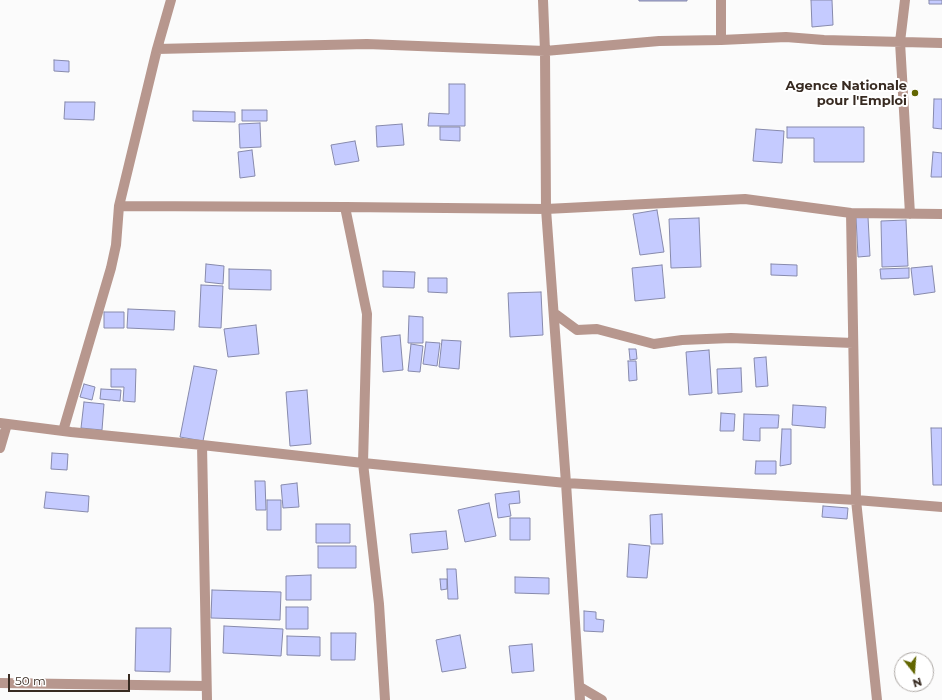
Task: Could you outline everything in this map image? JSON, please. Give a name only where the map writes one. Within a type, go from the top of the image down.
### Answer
[{"type":"street","points":[[64,431],[111,268],[116,245],[119,206],[157,49],[171,0]]},
{"type":"street","points":[[543,0],[546,209],[580,700]]},
{"type":"street","points":[[721,0],[721,40]]},
{"type":"street","points":[[905,0],[900,42],[910,214]]},
{"type":"street","points":[[157,49],[367,44],[544,51],[659,41],[786,37],[824,40],[942,43]]},
{"type":"street","points":[[119,206],[546,209],[745,199],[851,213],[942,214]]},
{"type":"street","points":[[346,207],[367,314],[363,463],[379,604],[385,700]]},
{"type":"street","points":[[851,213],[856,500],[877,700]]},
{"type":"street","points":[[554,312],[577,330],[597,329],[654,344],[682,340],[731,338],[853,344]]},
{"type":"street","points":[[0,448],[4,424],[363,463],[566,483],[856,500],[942,507]]},
{"type":"street","points":[[202,445],[207,700]]},
{"type":"street","points":[[0,683],[206,686]]},
{"type":"street","points":[[580,687],[602,700]]},
{"type":"building","points":[[687,0],[687,1],[639,1]]},
{"type":"building","points":[[811,0],[832,0],[833,25],[812,27]]},
{"type":"building","points":[[929,0],[942,0],[942,4],[929,4]]},
{"type":"building","points":[[54,60],[69,61],[69,72],[54,71]]},
{"type":"building","points":[[449,84],[465,84],[465,126],[428,126],[429,113],[449,114]]},
{"type":"building","points":[[934,99],[942,99],[942,129],[933,128]]},
{"type":"building","points":[[65,102],[95,102],[94,120],[64,119]]},
{"type":"building","points":[[242,110],[267,110],[267,121],[242,121]]},
{"type":"building","points":[[193,111],[235,112],[235,122],[193,121]]},
{"type":"building","points":[[260,123],[261,147],[240,148],[239,124]]},
{"type":"building","points":[[402,124],[404,145],[377,147],[376,126]]},
{"type":"building","points":[[440,127],[460,127],[460,141],[440,140]]},
{"type":"building","points":[[787,127],[864,127],[864,162],[814,162],[814,138],[787,138]]},
{"type":"building","points":[[756,129],[784,131],[782,163],[753,161]]},
{"type":"building","points":[[355,141],[359,161],[335,165],[331,145]]},
{"type":"building","points":[[252,150],[255,176],[240,178],[238,152]]},
{"type":"building","points":[[933,152],[942,153],[942,177],[931,177]]},
{"type":"building","points":[[657,210],[664,252],[640,255],[633,214]]},
{"type":"building","points":[[856,217],[868,217],[870,256],[858,257]]},
{"type":"building","points":[[699,218],[701,267],[671,268],[669,219]]},
{"type":"building","points":[[906,220],[908,266],[882,267],[881,221]]},
{"type":"building","points":[[206,264],[224,266],[223,284],[205,282]]},
{"type":"building","points":[[771,264],[797,265],[797,276],[771,275]]},
{"type":"building","points":[[662,265],[665,298],[635,301],[632,268]]},
{"type":"building","points":[[932,266],[935,292],[914,295],[911,268]]},
{"type":"building","points":[[909,268],[909,278],[881,279],[880,269]]},
{"type":"building","points":[[229,269],[271,270],[271,290],[229,289]]},
{"type":"building","points":[[383,271],[415,272],[414,288],[383,287]]},
{"type":"building","points":[[428,278],[447,278],[447,293],[428,292]]},
{"type":"building","points":[[201,285],[223,286],[221,328],[199,327]]},
{"type":"building","points":[[541,292],[543,335],[510,337],[508,293]]},
{"type":"building","points":[[128,309],[175,311],[174,330],[127,328]]},
{"type":"building","points":[[104,312],[124,312],[124,328],[104,328]]},
{"type":"building","points":[[409,316],[423,317],[423,343],[408,343]]},
{"type":"building","points":[[256,325],[259,354],[228,357],[224,329]]},
{"type":"building","points":[[400,335],[403,370],[383,372],[381,337]]},
{"type":"building","points":[[442,340],[461,341],[459,369],[439,367]]},
{"type":"building","points":[[426,342],[440,343],[437,366],[423,364]]},
{"type":"building","points":[[411,344],[423,346],[420,372],[408,371]]},
{"type":"building","points":[[629,349],[636,349],[637,359],[630,360]]},
{"type":"building","points":[[709,350],[712,393],[689,395],[686,352]]},
{"type":"building","points":[[766,357],[768,386],[756,387],[754,358]]},
{"type":"building","points":[[628,361],[636,361],[637,380],[629,381]]},
{"type":"building","points":[[194,366],[217,370],[203,441],[180,437]]},
{"type":"building","points":[[741,368],[742,392],[718,394],[717,369]]},
{"type":"building","points":[[111,369],[136,369],[135,402],[123,401],[124,387],[111,387]]},
{"type":"building","points":[[84,384],[95,387],[92,400],[80,397]]},
{"type":"building","points":[[101,389],[121,390],[120,401],[100,399]]},
{"type":"building","points":[[307,390],[311,444],[290,446],[286,392]]},
{"type":"building","points":[[84,402],[104,404],[102,430],[81,428]]},
{"type":"building","points":[[793,405],[826,407],[825,428],[792,425]]},
{"type":"building","points":[[721,413],[735,414],[734,431],[720,431]]},
{"type":"building","points":[[744,414],[779,415],[778,428],[760,428],[760,441],[743,440]]},
{"type":"building","points":[[931,428],[942,428],[942,485],[933,485]]},
{"type":"building","points":[[782,429],[791,429],[791,464],[780,466]]},
{"type":"building","points":[[52,453],[68,454],[67,470],[51,469]]},
{"type":"building","points":[[756,461],[776,461],[776,474],[755,474]]},
{"type":"building","points":[[255,481],[265,481],[266,510],[256,510]]},
{"type":"building","points":[[297,483],[299,507],[283,508],[281,485]]},
{"type":"building","points":[[519,491],[520,503],[509,504],[511,516],[498,518],[495,494]]},
{"type":"building","points":[[46,492],[89,496],[88,512],[44,508]]},
{"type":"building","points":[[267,500],[281,500],[281,530],[267,530]]},
{"type":"building","points":[[489,503],[496,536],[465,542],[458,510]]},
{"type":"building","points":[[823,506],[848,508],[847,519],[822,517]]},
{"type":"building","points":[[662,514],[663,544],[651,544],[650,515]]},
{"type":"building","points":[[510,518],[530,518],[530,540],[510,540]]},
{"type":"building","points":[[316,524],[350,524],[350,543],[316,543]]},
{"type":"building","points":[[446,531],[448,549],[412,553],[410,534]]},
{"type":"building","points":[[629,544],[650,546],[647,578],[627,577]]},
{"type":"building","points":[[318,546],[356,546],[356,568],[318,568]]},
{"type":"building","points":[[447,569],[456,569],[458,599],[448,599]]},
{"type":"building","points":[[311,575],[311,600],[286,600],[286,576]]},
{"type":"building","points":[[515,577],[549,578],[549,594],[515,593]]},
{"type":"building","points":[[440,579],[447,579],[447,589],[441,590]]},
{"type":"building","points":[[212,590],[281,592],[280,620],[211,618]]},
{"type":"building","points":[[286,607],[308,607],[308,629],[286,629]]},
{"type":"building","points":[[584,611],[596,612],[596,619],[604,620],[603,632],[584,631]]},
{"type":"building","points":[[224,626],[283,629],[281,656],[223,653]]},
{"type":"building","points":[[136,628],[171,628],[170,672],[135,671]]},
{"type":"building","points":[[331,633],[356,633],[355,660],[331,660]]},
{"type":"building","points":[[460,635],[466,668],[442,672],[436,640]]},
{"type":"building","points":[[287,636],[320,637],[320,656],[287,655]]},
{"type":"building","points":[[532,644],[534,671],[512,673],[509,646]]},
{"type":"place","name":"Agence Nationale pour l'Emploi","points":[[915,93]]}]
